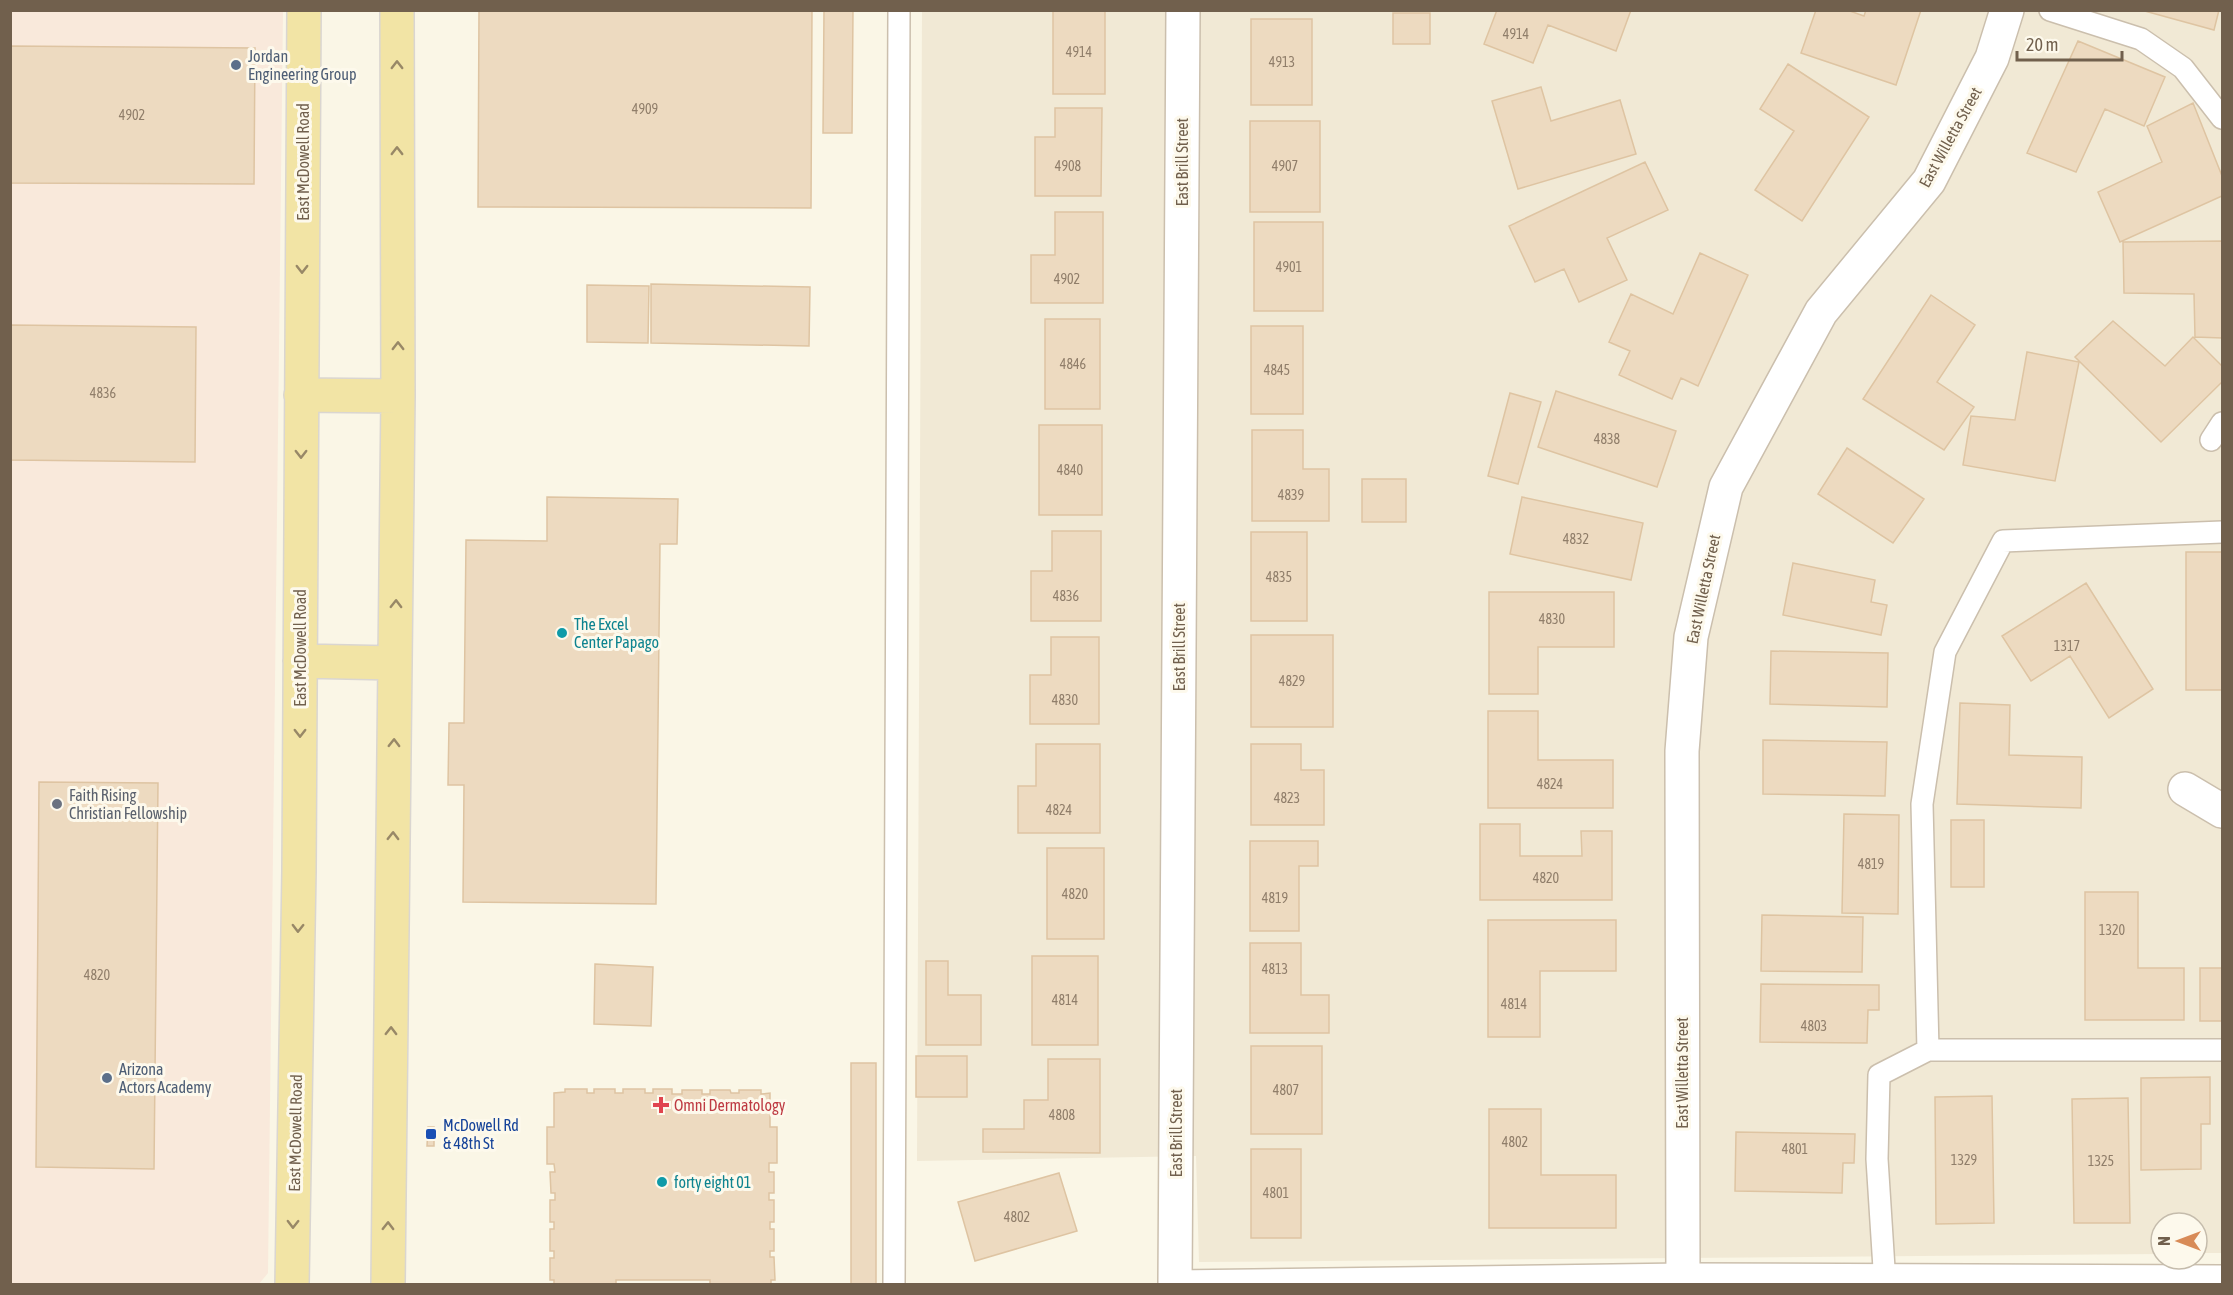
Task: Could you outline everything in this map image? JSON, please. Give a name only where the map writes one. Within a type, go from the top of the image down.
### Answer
[{"type":"main road","name":"East McDowell Road","points":[[292,1284],[300,661],[304,10]]},
{"type":"main road","points":[[388,1284],[398,396],[397,10]]},
{"type":"main road","points":[[302,395],[398,396]]},
{"type":"main road","points":[[300,661],[395,663]]},
{"type":"street","name":"East Brill Street","points":[[1175,1283],[1183,10]]},
{"type":"street","name":"East Willetta Street","points":[[1683,1279],[1682,751],[1691,637],[1726,488],[1821,312],[1929,181],[1992,58],[2007,10]]},
{"type":"street","points":[[2185,789],[2223,811]]},
{"type":"lane","points":[[894,1284],[899,10]]},
{"type":"lane","points":[[2050,10],[2141,39],[2183,68],[2223,118]]},
{"type":"lane","points":[[1928,1050],[1922,804],[1945,652],[2003,541],[2223,532]]},
{"type":"lane","points":[[1884,1279],[1877,1159],[1879,1075],[1928,1050],[2223,1050]]},
{"type":"lane","points":[[1175,1283],[2223,1276]]},
{"type":"shaded area","points":[[10,11],[283,11],[268,1273],[259,1284],[11,1284]]},
{"type":"shaded area","points":[[922,11],[2222,11],[2222,1253],[2209,1253],[2209,1211],[2149,1211],[2149,1254],[1199,1262],[1196,1156],[917,1161]]},
{"type":"building","points":[[479,10],[812,10],[811,208],[478,207]]},
{"type":"building","points":[[824,10],[853,10],[852,133],[823,133]]},
{"type":"building","points":[[1053,10],[1105,10],[1105,94],[1053,94]]},
{"type":"building","points":[[1497,10],[1631,10],[1616,51],[1548,25],[1533,63],[1484,44]]},
{"type":"building","points":[[1816,10],[1847,10],[1864,16],[1866,10],[1921,10],[1896,85],[1801,53]]},
{"type":"building","points":[[2141,10],[2219,10],[2214,30]]},
{"type":"building","points":[[1393,13],[1430,13],[1430,44],[1393,44]]},
{"type":"building","points":[[1251,19],[1312,19],[1312,105],[1251,105]]},
{"type":"building","points":[[2078,41],[2165,77],[2144,126],[2105,109],[2076,172],[2027,153]]},
{"type":"building","points":[[10,46],[255,48],[254,184],[10,183]]},
{"type":"building","points":[[1788,64],[1869,117],[1802,221],[1755,190],[1794,131],[1760,109]]},
{"type":"building","points":[[1541,87],[1551,121],[1620,100],[1636,154],[1518,189],[1492,101]]},
{"type":"building","points":[[2193,103],[2222,176],[2222,196],[2120,242],[2098,192],[2162,162],[2147,126]]},
{"type":"building","points":[[1055,108],[1102,108],[1101,196],[1035,196],[1035,137],[1055,137]]},
{"type":"building","points":[[1250,121],[1320,121],[1320,212],[1250,212]]},
{"type":"building","points":[[1645,162],[1668,210],[1607,238],[1627,280],[1579,302],[1564,269],[1535,282],[1509,226]]},
{"type":"building","points":[[1055,212],[1103,212],[1103,303],[1031,303],[1031,255],[1055,255]]},
{"type":"building","points":[[1254,222],[1323,222],[1323,311],[1254,311]]},
{"type":"building","points":[[2222,241],[2222,338],[2195,337],[2194,294],[2124,293],[2123,242]]},
{"type":"building","points":[[1700,253],[1748,275],[1698,386],[1681,378],[1672,399],[1619,375],[1630,351],[1609,342],[1631,294],[1673,314]]},
{"type":"building","points":[[651,284],[810,287],[809,346],[651,343]]},
{"type":"building","points":[[587,285],[649,286],[648,343],[587,342]]},
{"type":"building","points":[[1931,295],[1975,325],[1937,382],[1974,407],[1944,450],[1863,399]]},
{"type":"building","points":[[1045,319],[1100,319],[1100,409],[1045,409]]},
{"type":"building","points":[[2113,321],[2165,366],[2193,337],[2222,366],[2222,382],[2161,442],[2075,357]]},
{"type":"building","points":[[10,325],[196,327],[195,462],[10,460]]},
{"type":"building","points":[[1251,326],[1303,326],[1303,414],[1251,414]]},
{"type":"building","points":[[2027,352],[2079,362],[2055,481],[1963,465],[1971,416],[2015,420]]},
{"type":"building","points":[[1556,391],[1676,431],[1657,487],[1538,447]]},
{"type":"building","points":[[1510,393],[1541,402],[1518,484],[1488,476]]},
{"type":"building","points":[[1039,425],[1102,425],[1102,515],[1039,515]]},
{"type":"building","points":[[1252,430],[1303,430],[1303,469],[1329,469],[1329,521],[1252,521]]},
{"type":"building","points":[[1847,448],[1924,499],[1893,543],[1818,494]]},
{"type":"building","points":[[1362,479],[1406,479],[1406,522],[1362,522]]},
{"type":"building","name":"The Excel Center Papago","points":[[547,497],[678,499],[677,544],[660,544],[656,904],[463,902],[464,785],[448,785],[449,723],[464,723],[466,540],[547,541]]},
{"type":"building","points":[[1522,497],[1643,523],[1631,580],[1510,554]]},
{"type":"building","points":[[1052,531],[1101,531],[1101,621],[1031,621],[1031,571],[1052,571]]},
{"type":"building","points":[[1251,532],[1307,532],[1307,621],[1251,621]]},
{"type":"building","points":[[2186,552],[2222,552],[2222,690],[2186,690]]},
{"type":"building","points":[[1793,563],[1875,580],[1871,602],[1887,605],[1881,635],[1783,615]]},
{"type":"building","points":[[2086,583],[2153,689],[2109,718],[2070,656],[2031,681],[2002,636]]},
{"type":"building","points":[[1489,592],[1614,592],[1614,647],[1538,647],[1538,694],[1489,694]]},
{"type":"building","points":[[1251,635],[1333,635],[1333,727],[1251,727]]},
{"type":"building","points":[[1051,637],[1099,637],[1099,724],[1030,724],[1030,675],[1051,675]]},
{"type":"building","points":[[1771,651],[1888,653],[1887,707],[1770,704]]},
{"type":"building","points":[[1960,703],[2010,705],[2009,755],[2082,757],[2081,808],[1957,804]]},
{"type":"building","points":[[1488,711],[1538,711],[1538,760],[1613,760],[1613,808],[1488,808]]},
{"type":"building","points":[[1763,740],[1887,742],[1885,796],[1763,794]]},
{"type":"building","points":[[1036,744],[1100,744],[1100,833],[1018,833],[1018,786],[1036,786]]},
{"type":"building","points":[[1251,744],[1301,744],[1301,770],[1324,770],[1324,825],[1251,825]]},
{"type":"building","points":[[39,782],[158,783],[154,1169],[36,1167]]},
{"type":"building","points":[[1844,814],[1899,815],[1898,914],[1842,913]]},
{"type":"building","points":[[1951,820],[1984,820],[1984,887],[1951,887]]},
{"type":"building","points":[[1480,824],[1520,824],[1520,856],[1582,856],[1581,831],[1612,831],[1612,900],[1480,900]]},
{"type":"building","points":[[1250,841],[1318,841],[1318,866],[1299,866],[1299,931],[1250,931]]},
{"type":"building","points":[[1047,848],[1104,848],[1104,939],[1047,939]]},
{"type":"building","points":[[2085,892],[2138,892],[2138,968],[2184,968],[2184,1020],[2085,1020]]},
{"type":"building","points":[[1762,915],[1863,917],[1862,972],[1761,971]]},
{"type":"building","points":[[1488,920],[1616,920],[1616,971],[1540,971],[1540,1037],[1488,1037]]},
{"type":"building","points":[[1250,943],[1301,943],[1301,995],[1329,995],[1329,1033],[1250,1033]]},
{"type":"building","points":[[1032,956],[1098,956],[1098,1045],[1032,1045]]},
{"type":"building","points":[[926,961],[948,961],[948,995],[981,995],[981,1045],[926,1045]]},
{"type":"building","points":[[595,964],[653,967],[651,1026],[594,1024]]},
{"type":"building","points":[[2200,968],[2222,968],[2222,1021],[2200,1021]]},
{"type":"building","points":[[1761,984],[1879,985],[1879,1010],[1868,1010],[1867,1043],[1760,1042]]},
{"type":"building","points":[[1251,1046],[1322,1046],[1322,1134],[1251,1134]]},
{"type":"building","points":[[916,1056],[967,1056],[967,1097],[916,1097]]},
{"type":"building","points":[[1048,1059],[1100,1059],[1100,1153],[983,1152],[983,1129],[1024,1129],[1024,1100],[1048,1100]]},
{"type":"building","points":[[851,1063],[876,1063],[876,1284],[851,1284]]},
{"type":"building","points":[[2210,1077],[2210,1124],[2201,1124],[2201,1169],[2141,1170],[2141,1078]]},
{"type":"building","name":"forty eight 01","points":[[565,1089],[587,1089],[587,1093],[594,1093],[594,1089],[615,1089],[615,1093],[623,1093],[623,1089],[645,1089],[645,1093],[653,1093],[653,1089],[672,1089],[672,1094],[682,1094],[682,1090],[702,1090],[702,1094],[710,1094],[710,1090],[730,1090],[731,1093],[739,1093],[739,1090],[761,1090],[761,1094],[770,1093],[770,1127],[777,1127],[777,1163],[769,1163],[769,1172],[774,1172],[774,1193],[769,1193],[769,1200],[774,1200],[774,1222],[770,1222],[770,1229],[774,1229],[774,1251],[770,1251],[770,1257],[774,1257],[775,1280],[771,1280],[771,1284],[710,1284],[710,1280],[616,1280],[616,1284],[554,1284],[554,1280],[550,1280],[550,1258],[554,1258],[554,1251],[550,1251],[550,1229],[554,1229],[554,1222],[550,1222],[550,1200],[555,1200],[555,1193],[551,1193],[550,1172],[555,1172],[554,1164],[547,1164],[547,1127],[554,1127],[554,1093],[565,1092]]},
{"type":"building","points":[[1992,1096],[1994,1223],[1936,1224],[1935,1097]]},
{"type":"building","points":[[2128,1098],[2130,1223],[2074,1223],[2072,1099]]},
{"type":"building","points":[[1489,1109],[1541,1109],[1541,1175],[1616,1175],[1616,1228],[1489,1228]]},
{"type":"building","points":[[428,1127],[434,1127],[434,1146],[427,1146]]},
{"type":"building","points":[[1736,1132],[1855,1134],[1854,1163],[1843,1163],[1842,1193],[1735,1191]]},
{"type":"building","points":[[1251,1149],[1301,1149],[1301,1238],[1251,1238]]},
{"type":"building","points":[[1059,1173],[1077,1231],[975,1261],[958,1202]]},
{"type":"place","name":"Jordan Engineering Group","points":[[236,65]]},
{"type":"place","name":"The Excel Center Papago","points":[[562,633]]},
{"type":"place","name":"Faith Rising Christian Fellowship","points":[[57,804]]},
{"type":"place","name":"Arizona Actors Academy","points":[[107,1078]]},
{"type":"place","name":"Omni Dermatology","points":[[661,1105]]},
{"type":"place","name":"McDowell Rd & 48th St","points":[[431,1134]]},
{"type":"place","name":"forty eight 01","points":[[662,1182]]}]
